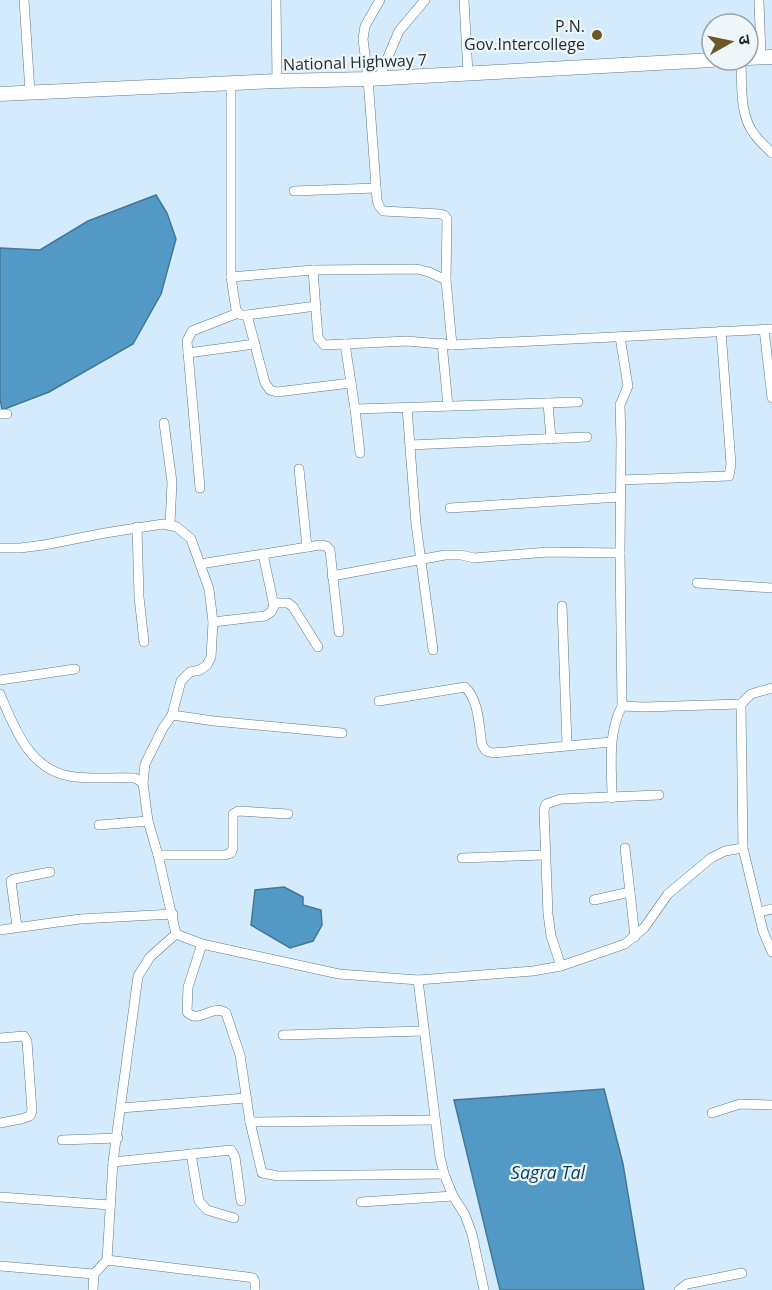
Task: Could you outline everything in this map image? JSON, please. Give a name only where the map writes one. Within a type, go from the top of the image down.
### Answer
[{"type":"main road","name":"National Highway 7","points":[[0,94],[468,74],[700,61]]},
{"type":"street","points":[[24,0],[30,92]]},
{"type":"street","points":[[276,0],[277,81]]},
{"type":"street","points":[[380,0],[363,32],[374,78],[376,188],[379,206],[383,211],[444,214],[447,219],[446,280],[452,345]]},
{"type":"street","points":[[374,78],[399,31],[425,0]]},
{"type":"street","points":[[464,0],[468,74]]},
{"type":"street","points":[[742,72],[743,103],[748,122],[754,134],[772,153]]},
{"type":"street","points":[[231,83],[231,277],[266,383],[270,390],[277,392],[351,383]]},
{"type":"street","points":[[294,191],[376,188]]},
{"type":"street","points":[[231,277],[313,270],[417,269],[446,280]]},
{"type":"street","points":[[313,270],[318,338],[324,345],[406,341],[452,345],[768,329],[772,399]]},
{"type":"street","points":[[200,488],[187,341],[192,331],[242,314],[316,306]]},
{"type":"street","points":[[621,480],[729,476],[732,464],[721,331]]},
{"type":"street","points":[[612,798],[611,742],[617,716],[622,706],[620,401],[628,386],[620,337]]},
{"type":"street","points":[[188,353],[255,344]]},
{"type":"street","points":[[345,344],[360,453]]},
{"type":"street","points":[[442,344],[448,406]]},
{"type":"street","points":[[355,410],[578,402]]},
{"type":"street","points":[[548,403],[551,439]]},
{"type":"street","points":[[407,408],[420,560],[433,650]]},
{"type":"street","points":[[164,423],[172,482],[170,524]]},
{"type":"street","points":[[410,446],[587,437]]},
{"type":"street","points":[[299,469],[307,547]]},
{"type":"street","points":[[450,508],[620,497]]},
{"type":"street","points":[[0,548],[20,549],[137,527],[170,524],[183,531],[191,539],[209,589],[213,621],[211,657],[207,665],[200,670],[190,672],[181,681],[172,715],[145,764],[143,783],[148,821],[173,914],[176,934]]},
{"type":"street","points":[[137,527],[139,597],[144,642]]},
{"type":"street","points":[[200,564],[326,546],[330,550],[339,632]]},
{"type":"street","points":[[332,576],[445,555],[474,558],[548,552],[620,553]]},
{"type":"street","points":[[213,621],[265,616],[271,612],[274,606],[263,554]]},
{"type":"street","points":[[697,583],[772,588]]},
{"type":"street","points":[[273,603],[288,603],[293,607],[318,647]]},
{"type":"street","points":[[562,606],[567,745]]},
{"type":"street","points":[[0,680],[75,669]]},
{"type":"street","points":[[379,701],[465,687],[471,693],[474,702],[482,745],[486,751],[493,753],[611,742]]},
{"type":"street","points":[[622,706],[741,704],[751,694],[772,688]]},
{"type":"street","points":[[0,694],[14,726],[33,758],[51,771],[69,776],[135,778],[143,783]]},
{"type":"street","points":[[741,704],[743,848],[763,932],[772,952]]},
{"type":"street","points":[[172,715],[342,733]]},
{"type":"street","points":[[561,966],[549,925],[544,855],[546,804],[561,799],[659,795]]},
{"type":"street","points":[[158,855],[231,854],[233,814],[238,811],[288,814]]},
{"type":"street","points":[[99,825],[148,821]]},
{"type":"street","points":[[625,848],[635,937]]},
{"type":"street","points":[[176,934],[202,944],[339,974],[418,980],[511,974],[561,966],[615,949],[635,937],[668,894],[711,858],[725,851],[743,848]]},
{"type":"street","points":[[462,858],[544,855]]},
{"type":"street","points":[[17,927],[11,881],[50,872]]},
{"type":"street","points":[[594,900],[630,892]]},
{"type":"street","points":[[759,912],[772,909]]},
{"type":"street","points":[[0,930],[80,918],[173,914]]},
{"type":"street","points":[[93,1290],[94,1274],[107,1260],[113,1162],[138,976],[150,957],[176,934]]},
{"type":"street","points":[[202,944],[188,987],[187,1012],[196,1017],[217,1009],[226,1013],[240,1055],[250,1122],[262,1173],[268,1175],[444,1174]]},
{"type":"street","points":[[418,980],[423,1031],[444,1174],[472,1234],[484,1290]]},
{"type":"street","points":[[284,1035],[423,1031]]},
{"type":"street","points":[[0,1038],[19,1035],[24,1036],[27,1041],[32,1111],[30,1116],[0,1123]]},
{"type":"street","points":[[122,1107],[246,1098]]},
{"type":"street","points":[[712,1113],[740,1104],[772,1105]]},
{"type":"street","points":[[250,1122],[435,1120]]},
{"type":"street","points":[[62,1140],[118,1138]]},
{"type":"street","points":[[113,1162],[231,1150],[234,1153],[241,1201]]},
{"type":"street","points":[[191,1154],[202,1207],[234,1218]]},
{"type":"street","points":[[361,1202],[453,1196]]},
{"type":"street","points":[[0,1197],[110,1205]]},
{"type":"street","points":[[107,1260],[253,1278],[255,1290]]},
{"type":"street","points":[[0,1266],[94,1274]]},
{"type":"street","points":[[679,1290],[687,1284],[742,1273]]},
{"type":"water","points":[[156,195],[167,213],[176,239],[161,294],[133,344],[49,392],[2,410],[0,398],[0,248],[40,250],[88,221]]},
{"type":"water","points":[[284,887],[303,897],[303,905],[321,910],[322,925],[313,941],[290,948],[251,925],[255,890]]},
{"type":"water","name":"Sagra Tal","points":[[604,1089],[623,1164],[644,1290],[500,1290],[454,1100]]},
{"type":"place","name":"P.N. Gov.Intercollege","points":[[597,35]]}]
